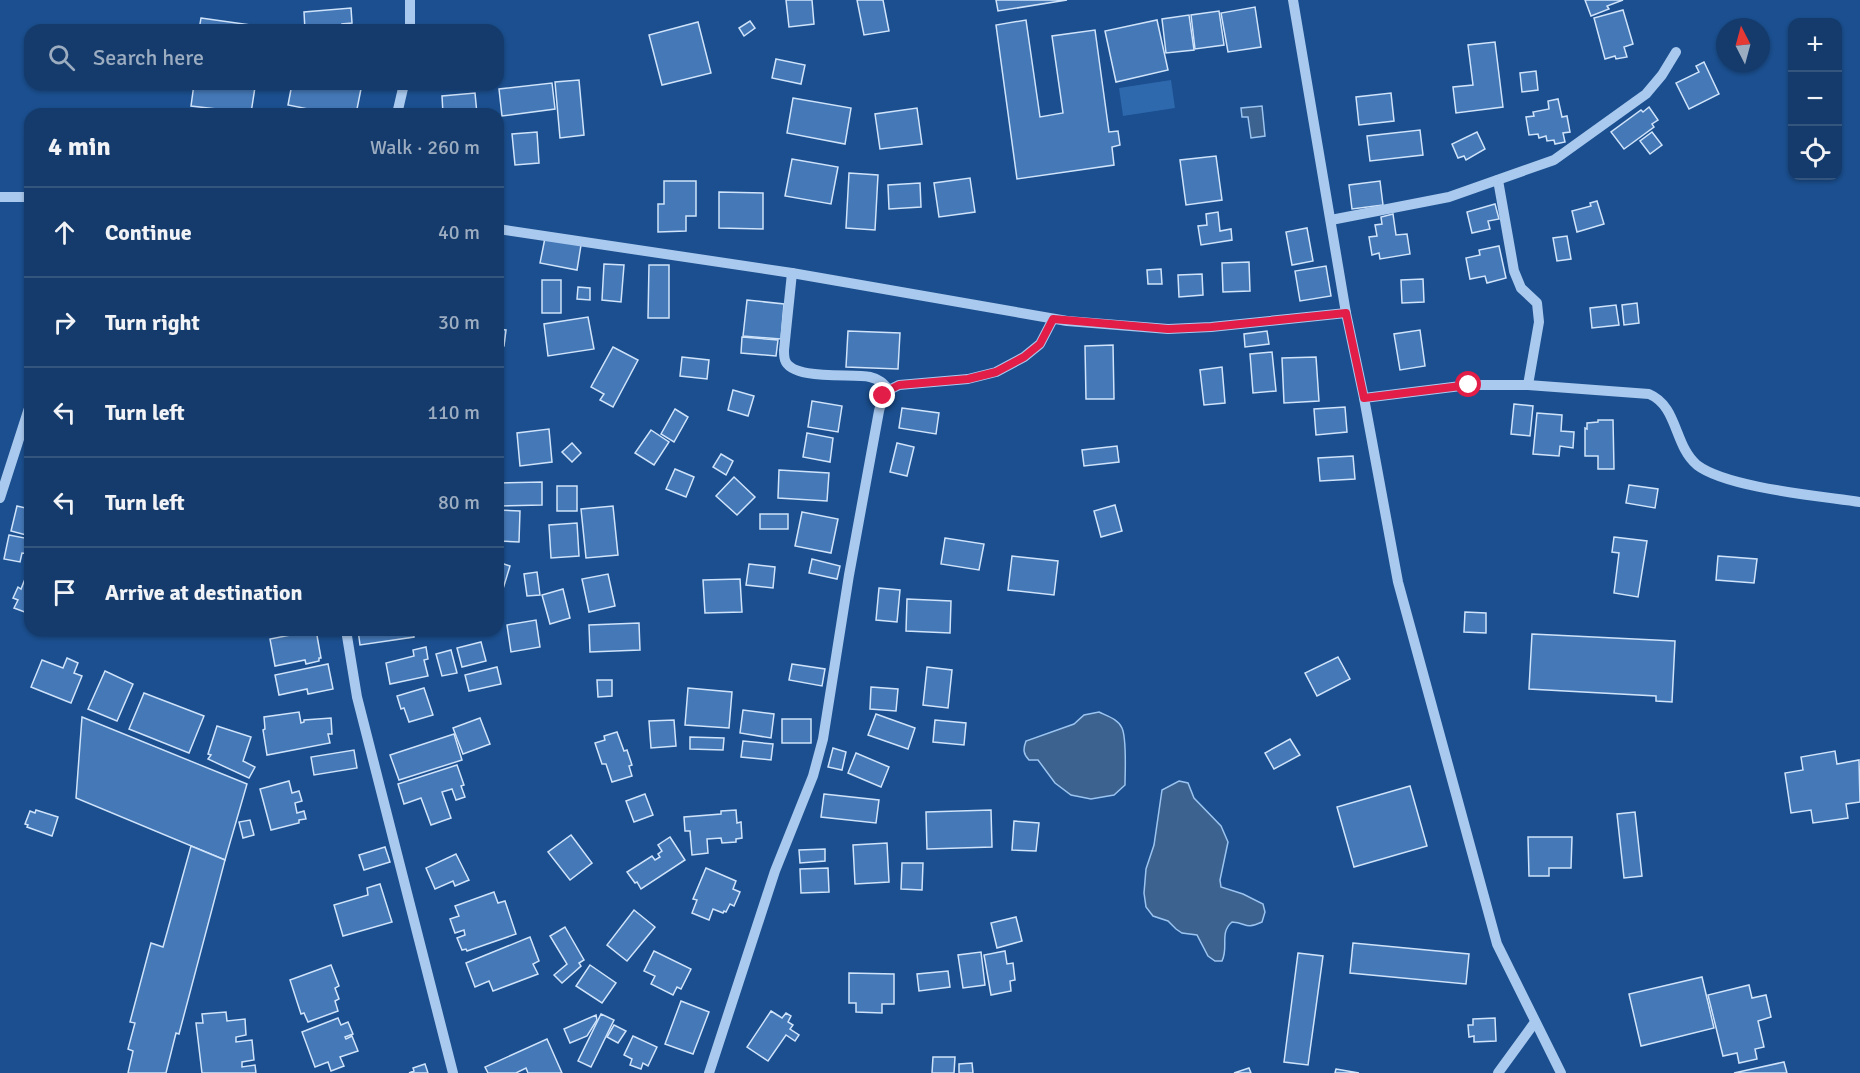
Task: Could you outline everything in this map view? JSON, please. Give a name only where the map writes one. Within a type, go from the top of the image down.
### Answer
[{"type":"street","points":[[410,0],[410,24]]},
{"type":"street","points":[[1293,0],[1346,313],[1398,582],[1449,777],[1497,944],[1561,1073]]},
{"type":"street","points":[[1331,220],[1449,197],[1554,160],[1646,94],[1662,75],[1676,52]]},
{"type":"street","points":[[398,108],[403,90]]},
{"type":"street","points":[[1498,180],[1514,271],[1521,288],[1537,303],[1539,322],[1528,386]]},
{"type":"street","points":[[0,197],[24,197]]},
{"type":"street","points":[[504,230],[792,273],[1053,319],[1168,329],[1211,327],[1346,313]]},
{"type":"street","points":[[792,273],[784,350],[785,360],[789,366],[824,375],[869,376],[882,381],[889,390]]},
{"type":"street","points":[[709,1073],[775,871],[813,776],[823,739],[849,575],[883,396],[899,385],[968,379],[996,372],[1024,357],[1040,344],[1053,319]]},
{"type":"street","points":[[1364,398],[1469,385],[1528,386],[1649,394],[1660,398],[1689,454],[1697,464],[1718,476],[1770,488],[1860,502]]},
{"type":"street","points":[[0,498],[24,424]]},
{"type":"street","points":[[347,636],[360,707],[453,1073]]},
{"type":"street","points":[[1498,1073],[1535,1022]]},
{"type":"shaded area","points":[[1171,80],[1175,108],[1123,116],[1119,88]]},
{"type":"shaded area","points":[[1262,106],[1265,136],[1251,138],[1248,117],[1242,117],[1241,108]]},
{"type":"shaded area","points":[[1099,712],[1115,720],[1124,733],[1125,785],[1114,795],[1091,799],[1071,795],[1055,783],[1038,760],[1029,760],[1024,749],[1026,741],[1074,724],[1084,715]]},
{"type":"shaded area","points":[[1179,781],[1188,783],[1194,798],[1221,826],[1228,842],[1220,880],[1221,887],[1263,904],[1265,912],[1262,922],[1249,926],[1232,922],[1228,926],[1222,961],[1215,961],[1208,956],[1197,935],[1182,933],[1168,921],[1153,916],[1146,907],[1144,893],[1146,869],[1154,845],[1162,790]]},
{"type":"building","points":[[786,0],[812,0],[814,24],[789,27]]},
{"type":"building","points":[[857,0],[883,0],[889,31],[864,35]]},
{"type":"building","points":[[996,0],[1067,0],[998,11]]},
{"type":"building","points":[[1585,0],[1623,0],[1591,16]]},
{"type":"building","points":[[1255,7],[1261,47],[1228,52],[1221,13]]},
{"type":"building","points":[[351,8],[352,23],[305,24],[304,12]]},
{"type":"building","points":[[1623,10],[1633,44],[1624,47],[1627,57],[1616,59],[1615,56],[1605,59],[1594,18]]},
{"type":"building","points":[[1219,11],[1224,45],[1195,49],[1191,15]]},
{"type":"building","points":[[1189,15],[1194,50],[1166,53],[1162,19]]},
{"type":"building","points":[[201,18],[243,24],[200,24]]},
{"type":"building","points":[[1026,20],[1040,117],[1063,113],[1052,36],[1095,30],[1109,132],[1118,131],[1120,145],[1112,147],[1114,165],[1017,179],[996,25]]},
{"type":"building","points":[[1157,20],[1168,70],[1116,82],[1105,31]]},
{"type":"building","points":[[750,21],[755,28],[744,36],[739,28]]},
{"type":"building","points":[[698,22],[711,73],[662,85],[649,35]]},
{"type":"building","points":[[1495,42],[1503,107],[1456,113],[1453,87],[1473,85],[1468,45]]},
{"type":"building","points":[[776,59],[805,65],[801,84],[772,78]]},
{"type":"building","points":[[1704,62],[1719,94],[1689,109],[1676,83],[1699,72],[1696,66]]},
{"type":"building","points":[[1536,71],[1538,90],[1522,92],[1520,73]]},
{"type":"building","points":[[579,80],[584,135],[560,138],[555,82]]},
{"type":"building","points":[[552,83],[555,109],[504,116],[499,90]]},
{"type":"building","points":[[193,90],[255,90],[252,108],[191,106]]},
{"type":"building","points":[[291,90],[361,90],[357,108],[303,108],[288,105]]},
{"type":"building","points":[[475,93],[476,108],[443,108],[442,96]]},
{"type":"building","points":[[1391,93],[1394,121],[1359,125],[1356,97]]},
{"type":"building","points":[[793,98],[851,108],[845,144],[787,133]]},
{"type":"building","points":[[1558,99],[1562,117],[1567,116],[1570,132],[1563,133],[1565,142],[1555,144],[1554,140],[1547,141],[1546,136],[1539,138],[1538,134],[1529,135],[1526,117],[1534,116],[1533,112],[1549,109],[1548,101]]},
{"type":"building","points":[[1649,107],[1658,120],[1652,124],[1654,127],[1624,149],[1611,132],[1641,110],[1643,112]]},
{"type":"building","points":[[917,108],[922,144],[880,149],[875,114]]},
{"type":"building","points":[[1420,130],[1423,155],[1370,161],[1367,136]]},
{"type":"building","points":[[537,132],[539,163],[515,165],[512,134]]},
{"type":"building","points":[[1477,132],[1485,149],[1466,160],[1464,156],[1458,158],[1452,144]]},
{"type":"building","points":[[1652,132],[1662,145],[1650,154],[1640,141]]},
{"type":"building","points":[[1216,156],[1222,200],[1186,205],[1180,160]]},
{"type":"building","points":[[792,159],[838,167],[831,204],[785,196]]},
{"type":"building","points":[[849,173],[878,175],[875,230],[846,228]]},
{"type":"building","points":[[970,178],[975,212],[939,217],[934,183]]},
{"type":"building","points":[[664,181],[696,181],[696,216],[686,216],[686,231],[658,232],[658,204],[664,204]]},
{"type":"building","points":[[1380,181],[1383,205],[1352,209],[1349,185]]},
{"type":"building","points":[[920,183],[921,207],[889,209],[888,185]]},
{"type":"building","points":[[719,192],[763,193],[763,229],[719,228]]},
{"type":"building","points":[[1597,201],[1604,224],[1577,232],[1572,211],[1591,206],[1590,203]]},
{"type":"building","points":[[1495,204],[1499,219],[1488,221],[1490,229],[1472,233],[1467,212]]},
{"type":"building","points":[[1218,212],[1220,231],[1231,229],[1232,240],[1201,245],[1198,226],[1207,225],[1206,214]]},
{"type":"building","points":[[1393,214],[1396,235],[1407,234],[1410,254],[1380,259],[1379,253],[1372,255],[1369,237],[1377,236],[1375,225],[1382,224],[1381,217]]},
{"type":"building","points":[[1307,228],[1313,261],[1292,265],[1286,232]]},
{"type":"building","points":[[1567,236],[1571,259],[1557,261],[1553,238]]},
{"type":"building","points":[[545,238],[581,245],[577,270],[540,263]]},
{"type":"building","points":[[1499,246],[1506,278],[1487,283],[1485,276],[1470,279],[1466,258],[1480,255],[1479,250]]},
{"type":"building","points":[[1249,262],[1250,291],[1223,292],[1222,263]]},
{"type":"building","points":[[604,264],[624,265],[621,302],[602,300]]},
{"type":"building","points":[[649,265],[669,265],[669,318],[648,318]]},
{"type":"building","points":[[1326,266],[1331,296],[1300,301],[1295,271]]},
{"type":"building","points":[[1161,269],[1162,284],[1148,284],[1147,270]]},
{"type":"building","points":[[1202,274],[1203,295],[1179,297],[1178,275]]},
{"type":"building","points":[[1423,279],[1424,302],[1402,303],[1401,280]]},
{"type":"building","points":[[542,280],[561,280],[561,313],[542,313]]},
{"type":"building","points":[[578,287],[590,288],[590,300],[577,299]]},
{"type":"building","points":[[747,300],[784,304],[781,339],[743,336]]},
{"type":"building","points":[[1637,303],[1639,323],[1624,325],[1622,305]]},
{"type":"building","points":[[1616,305],[1619,325],[1592,328],[1590,308]]},
{"type":"building","points":[[588,317],[594,349],[548,356],[544,324]]},
{"type":"building","points":[[1420,330],[1425,366],[1400,370],[1394,334]]},
{"type":"building","points":[[848,331],[900,333],[898,369],[846,367]]},
{"type":"building","points":[[1267,331],[1269,344],[1245,347],[1244,334]]},
{"type":"building","points":[[742,337],[778,340],[776,356],[741,353]]},
{"type":"building","points":[[1113,345],[1114,399],[1086,399],[1085,346]]},
{"type":"building","points":[[613,347],[638,360],[613,407],[600,400],[604,394],[591,387]]},
{"type":"building","points":[[1272,352],[1276,391],[1253,393],[1250,354]]},
{"type":"building","points":[[682,357],[709,360],[707,379],[680,376]]},
{"type":"building","points":[[1316,357],[1319,401],[1284,403],[1282,358]]},
{"type":"building","points":[[1222,367],[1225,403],[1204,405],[1200,370]]},
{"type":"building","points":[[733,390],[754,396],[748,416],[728,410]]},
{"type":"building","points":[[812,401],[842,406],[838,432],[808,427]]},
{"type":"building","points":[[1514,404],[1533,406],[1530,436],[1511,434]]},
{"type":"building","points":[[1345,407],[1347,432],[1316,435],[1314,409]]},
{"type":"building","points":[[902,408],[939,413],[936,434],[899,428]]},
{"type":"building","points":[[675,409],[688,417],[674,442],[661,434]]},
{"type":"building","points":[[1537,413],[1562,415],[1561,431],[1574,432],[1573,448],[1560,446],[1559,456],[1533,454]]},
{"type":"building","points":[[1598,420],[1613,420],[1614,469],[1598,469],[1598,456],[1585,456],[1585,428],[1587,429],[1587,423],[1598,422]]},
{"type":"building","points":[[549,429],[552,462],[520,466],[517,433]]},
{"type":"building","points":[[651,430],[669,442],[654,465],[635,453]]},
{"type":"building","points":[[807,433],[833,438],[830,462],[803,457]]},
{"type":"building","points":[[572,443],[581,453],[572,462],[562,452]]},
{"type":"building","points":[[897,443],[914,447],[907,476],[890,472]]},
{"type":"building","points":[[1117,446],[1119,462],[1084,466],[1082,450]]},
{"type":"building","points":[[721,454],[733,461],[726,475],[713,467]]},
{"type":"building","points":[[1353,456],[1355,479],[1320,481],[1318,458]]},
{"type":"building","points":[[675,469],[694,477],[686,497],[666,489]]},
{"type":"building","points":[[779,470],[829,473],[827,501],[778,498]]},
{"type":"building","points":[[734,477],[755,497],[737,515],[716,496]]},
{"type":"building","points":[[542,482],[542,505],[504,506],[504,483]]},
{"type":"building","points":[[1629,485],[1658,489],[1655,508],[1626,503]]},
{"type":"building","points":[[557,486],[577,486],[577,511],[557,511]]},
{"type":"building","points":[[1115,505],[1122,531],[1101,537],[1094,511]]},
{"type":"building","points":[[17,506],[24,508],[24,534],[11,531]]},
{"type":"building","points":[[613,506],[618,555],[586,558],[581,509]]},
{"type":"building","points":[[504,510],[520,511],[519,542],[504,541]]},
{"type":"building","points":[[802,512],[838,519],[831,553],[795,546]]},
{"type":"building","points":[[760,514],[788,514],[788,529],[760,529]]},
{"type":"building","points":[[577,523],[579,556],[551,558],[549,525]]},
{"type":"building","points":[[9,535],[24,538],[24,553],[22,553],[20,562],[4,559]]},
{"type":"building","points":[[1614,537],[1647,541],[1638,597],[1614,593],[1619,553],[1612,552]]},
{"type":"building","points":[[945,538],[984,544],[979,570],[941,564]]},
{"type":"building","points":[[1012,556],[1058,561],[1054,595],[1008,590]]},
{"type":"building","points":[[1718,556],[1757,559],[1754,583],[1716,580]]},
{"type":"building","points":[[812,559],[840,566],[837,579],[809,573]]},
{"type":"building","points":[[504,564],[510,566],[504,586]]},
{"type":"building","points":[[749,564],[775,567],[773,588],[746,585]]},
{"type":"building","points":[[537,572],[540,595],[527,596],[524,574]]},
{"type":"building","points":[[608,574],[615,606],[589,612],[582,579]]},
{"type":"building","points":[[740,579],[742,612],[705,613],[703,580]]},
{"type":"building","points":[[24,582],[24,612],[14,608],[18,600],[13,598],[18,587],[21,589]]},
{"type":"building","points":[[879,588],[900,590],[897,622],[876,620]]},
{"type":"building","points":[[563,589],[570,618],[550,624],[542,595]]},
{"type":"building","points":[[907,599],[951,601],[950,633],[906,631]]},
{"type":"building","points":[[1465,612],[1486,613],[1486,633],[1464,632]]},
{"type":"building","points":[[536,620],[540,647],[511,652],[507,625]]},
{"type":"building","points":[[639,623],[640,650],[590,652],[589,625]]},
{"type":"building","points":[[1532,634],[1675,641],[1672,702],[1656,701],[1656,696],[1529,689]]},
{"type":"building","points":[[285,636],[317,636],[321,658],[319,661],[306,664],[305,660],[275,666],[270,639]]},
{"type":"building","points":[[359,636],[414,636],[414,637],[360,645]]},
{"type":"building","points":[[481,642],[486,661],[462,667],[457,648]]},
{"type":"building","points":[[426,647],[428,659],[424,660],[428,676],[390,684],[386,663],[414,656],[413,650]]},
{"type":"building","points":[[451,650],[457,673],[442,676],[436,654]]},
{"type":"building","points":[[1338,657],[1350,679],[1317,696],[1305,673]]},
{"type":"building","points":[[67,658],[78,663],[74,673],[82,676],[71,703],[31,687],[42,660],[63,668]]},
{"type":"building","points":[[328,664],[333,689],[308,694],[307,689],[279,695],[275,675]]},
{"type":"building","points":[[792,664],[825,669],[822,686],[789,680]]},
{"type":"building","points":[[497,667],[501,684],[469,691],[465,675]]},
{"type":"building","points":[[927,667],[952,670],[948,708],[923,705]]},
{"type":"building","points":[[105,671],[133,684],[117,721],[88,709]]},
{"type":"building","points":[[597,680],[612,680],[612,696],[598,697]]},
{"type":"building","points":[[871,687],[898,689],[896,711],[870,709]]},
{"type":"building","points":[[424,688],[433,715],[409,722],[404,708],[401,709],[397,696]]},
{"type":"building","points":[[688,688],[732,692],[729,728],[685,725]]},
{"type":"building","points":[[144,693],[204,716],[189,753],[129,729]]},
{"type":"building","points":[[743,710],[774,714],[771,738],[740,733]]},
{"type":"building","points":[[299,712],[301,723],[304,720],[331,718],[332,734],[328,734],[330,743],[267,755],[263,730],[265,729],[264,717]]},
{"type":"building","points":[[876,714],[915,728],[908,749],[868,735]]},
{"type":"building","points":[[82,717],[247,784],[225,860],[76,798]]},
{"type":"building","points":[[480,718],[490,744],[463,754],[453,728]]},
{"type":"building","points":[[782,719],[811,719],[811,743],[782,743]]},
{"type":"building","points":[[674,720],[676,746],[651,748],[649,721]]},
{"type":"building","points":[[935,720],[966,723],[964,745],[933,742]]},
{"type":"building","points":[[217,726],[251,737],[243,761],[255,767],[249,778],[208,759],[211,755],[208,754]]},
{"type":"building","points":[[617,732],[624,751],[627,750],[632,765],[629,766],[632,776],[612,782],[606,764],[602,764],[595,743],[605,740],[604,736]]},
{"type":"building","points":[[454,734],[462,760],[399,780],[390,755]]},
{"type":"building","points":[[690,737],[724,738],[723,750],[690,749]]},
{"type":"building","points":[[1290,739],[1300,755],[1274,769],[1265,753]]},
{"type":"building","points":[[743,741],[773,744],[771,760],[741,757]]},
{"type":"building","points":[[833,748],[846,752],[842,770],[828,767]]},
{"type":"building","points":[[354,750],[357,768],[314,775],[311,757]]},
{"type":"building","points":[[1835,751],[1837,764],[1859,760],[1860,802],[1846,804],[1848,818],[1813,823],[1811,810],[1791,813],[1785,773],[1803,770],[1801,757]]},
{"type":"building","points":[[856,753],[889,767],[881,787],[848,773]]},
{"type":"building","points":[[457,765],[464,785],[461,786],[465,797],[456,800],[452,789],[442,792],[451,818],[431,825],[421,798],[404,804],[398,784]]},
{"type":"building","points":[[289,781],[292,793],[299,791],[302,801],[295,803],[297,813],[304,811],[306,819],[271,830],[260,789]]},
{"type":"building","points":[[1410,786],[1427,846],[1354,867],[1337,807]]},
{"type":"building","points":[[645,794],[653,815],[634,822],[626,801]]},
{"type":"building","points":[[824,794],[879,800],[876,823],[821,817]]},
{"type":"building","points":[[36,810],[58,817],[52,836],[27,827],[28,825],[25,824],[30,811],[35,813]]},
{"type":"building","points":[[736,810],[737,823],[741,822],[742,838],[736,839],[736,842],[722,843],[721,838],[707,839],[708,853],[692,855],[690,831],[685,831],[684,817],[721,814],[721,811]]},
{"type":"building","points":[[991,810],[992,847],[927,849],[926,812]]},
{"type":"building","points":[[1635,812],[1642,876],[1624,878],[1617,814]]},
{"type":"building","points":[[250,820],[254,835],[243,838],[239,822]]},
{"type":"building","points":[[1014,821],[1039,823],[1036,851],[1012,850]]},
{"type":"building","points":[[571,835],[592,863],[570,880],[548,852]]},
{"type":"building","points":[[670,837],[685,860],[641,889],[627,872],[652,856],[655,860],[660,857],[658,854],[662,851],[658,845]]},
{"type":"building","points":[[1528,837],[1572,837],[1571,868],[1549,868],[1549,876],[1529,876]]},
{"type":"building","points":[[887,843],[889,882],[855,884],[853,845]]},
{"type":"building","points":[[191,846],[225,860],[179,1034],[176,1033],[166,1073],[128,1073],[133,1051],[128,1049],[135,1023],[130,1022],[151,943],[163,947]]},
{"type":"building","points":[[385,847],[390,862],[364,870],[359,855]]},
{"type":"building","points":[[825,849],[825,861],[800,863],[799,850]]},
{"type":"building","points":[[456,854],[469,880],[455,886],[453,881],[435,889],[426,868]]},
{"type":"building","points":[[902,863],[923,863],[922,890],[901,889]]},
{"type":"building","points":[[706,868],[736,881],[733,889],[740,892],[734,906],[730,904],[723,913],[713,909],[709,920],[692,913],[697,900],[693,899]]},
{"type":"building","points":[[828,868],[829,892],[801,893],[800,869]]},
{"type":"building","points":[[380,884],[392,922],[343,936],[334,905],[368,895],[367,888]]},
{"type":"building","points":[[494,892],[498,903],[505,901],[516,934],[467,951],[462,950],[457,938],[465,935],[464,930],[455,933],[450,919],[459,916],[455,906]]},
{"type":"building","points":[[634,910],[655,927],[627,961],[607,945]]},
{"type":"building","points":[[1016,917],[1022,941],[997,948],[991,923]]},
{"type":"building","points":[[565,927],[584,960],[579,963],[581,966],[562,983],[554,975],[567,964],[550,936]]},
{"type":"building","points":[[530,937],[539,961],[533,964],[538,974],[493,991],[489,981],[475,987],[466,963]]},
{"type":"building","points":[[1353,943],[1469,954],[1466,984],[1350,973]]},
{"type":"building","points":[[654,951],[691,969],[681,989],[677,987],[673,995],[651,984],[655,976],[644,971]]},
{"type":"building","points":[[1005,951],[1007,964],[1013,963],[1015,980],[1010,981],[1011,991],[991,995],[984,955]]},
{"type":"building","points":[[981,952],[985,985],[963,988],[958,955]]},
{"type":"building","points":[[1298,953],[1323,956],[1308,1065],[1284,1062]]},
{"type":"building","points":[[331,965],[339,986],[335,988],[339,999],[335,1001],[338,1011],[308,1022],[304,1013],[301,1014],[290,980]]},
{"type":"building","points":[[590,965],[616,983],[602,1003],[576,986]]},
{"type":"building","points":[[948,971],[950,987],[919,991],[917,974]]},
{"type":"building","points":[[849,973],[894,974],[894,1004],[882,1004],[882,1013],[856,1012],[856,1003],[849,1003]]},
{"type":"building","points":[[1702,977],[1714,1028],[1641,1046],[1629,994]]},
{"type":"building","points":[[1749,985],[1752,998],[1766,995],[1771,1017],[1758,1021],[1764,1047],[1755,1049],[1757,1059],[1739,1063],[1737,1053],[1723,1056],[1708,995]]},
{"type":"building","points":[[681,1001],[709,1012],[693,1054],[665,1044]]},
{"type":"building","points":[[771,1011],[782,1018],[786,1013],[791,1016],[788,1022],[793,1025],[790,1029],[799,1035],[795,1041],[786,1035],[768,1061],[747,1047]]},
{"type":"building","points":[[226,1012],[227,1021],[245,1019],[246,1035],[236,1037],[236,1042],[252,1040],[254,1060],[242,1062],[242,1067],[255,1065],[256,1073],[202,1073],[196,1023],[203,1023],[202,1014]]},
{"type":"building","points":[[601,1014],[614,1020],[591,1067],[578,1061]]},
{"type":"building","points":[[596,1015],[597,1020],[587,1036],[570,1043],[564,1029]]},
{"type":"building","points":[[338,1018],[341,1025],[348,1022],[353,1034],[345,1037],[346,1039],[352,1036],[358,1051],[340,1057],[344,1066],[331,1071],[328,1062],[315,1067],[302,1032]]},
{"type":"building","points":[[1495,1018],[1496,1041],[1474,1042],[1474,1036],[1469,1037],[1468,1025],[1473,1025],[1473,1019]]},
{"type":"building","points":[[614,1025],[626,1031],[618,1043],[607,1037]]},
{"type":"building","points":[[633,1036],[657,1047],[648,1066],[643,1063],[641,1069],[630,1065],[632,1059],[624,1055]]},
{"type":"building","points":[[547,1039],[562,1073],[528,1073],[526,1068],[516,1073],[488,1073],[485,1067]]},
{"type":"building","points":[[933,1057],[955,1057],[954,1073],[932,1073]]},
{"type":"building","points":[[1784,1062],[1787,1073],[1734,1073]]},
{"type":"building","points":[[972,1063],[973,1073],[959,1073],[959,1064]]},
{"type":"building","points":[[425,1064],[428,1073],[409,1073],[414,1071],[413,1068]]},
{"type":"building","points":[[1249,1068],[1251,1073],[1234,1073]]},
{"type":"building","points":[[1336,1069],[1359,1073],[1335,1073]]},
{"type":"route","points":[[883,396],[899,385],[968,379],[996,372],[1024,357],[1040,344],[1053,319],[1168,329],[1211,327],[1346,313],[1364,398],[1469,385]]}]
